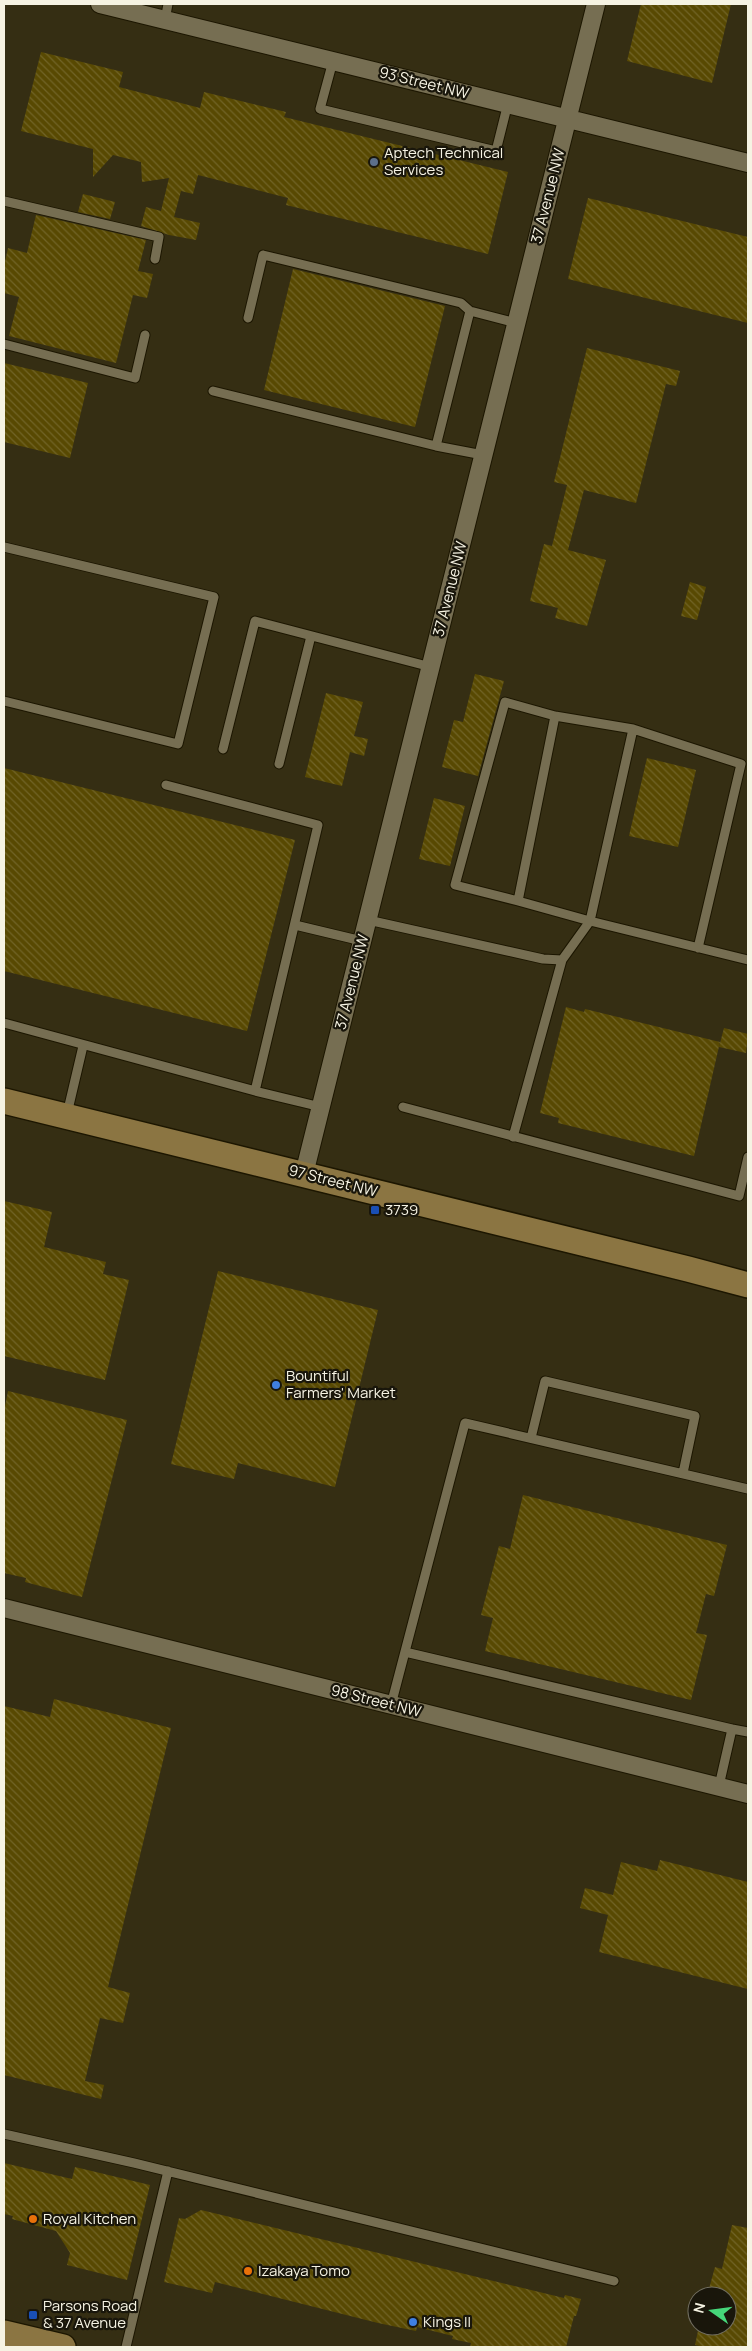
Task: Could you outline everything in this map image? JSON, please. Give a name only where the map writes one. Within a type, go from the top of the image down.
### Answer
[{"type":"street","name":"37 Avenue NW","points":[[304,1174],[596,4]]},
{"type":"street","name":"93 Street NW","points":[[109,5],[166,12],[333,61],[748,163]]},
{"type":"street","name":"97 Street NW","points":[[4,1102],[304,1174],[748,1285]]},
{"type":"street","name":"98 Street NW","points":[[4,1608],[748,1794]]},
{"type":"street","points":[[4,2333],[63,2347]]},
{"type":"lane","points":[[333,61],[320,109],[496,152],[508,103]]},
{"type":"lane","points":[[4,202],[159,238],[155,259]]},
{"type":"lane","points":[[248,318],[263,255],[460,303],[470,311],[516,324]]},
{"type":"lane","points":[[436,446],[470,311]]},
{"type":"lane","points":[[4,344],[135,378],[145,335]]},
{"type":"lane","points":[[213,391],[436,446],[483,455]]},
{"type":"lane","points":[[4,547],[214,597],[178,744],[4,701]]},
{"type":"lane","points":[[223,749],[255,621],[431,667]]},
{"type":"lane","points":[[279,764],[310,636]]},
{"type":"lane","points":[[698,948],[744,767],[633,729],[555,716],[505,702],[455,885],[590,921],[698,948],[748,960]]},
{"type":"lane","points":[[518,901],[555,716]]},
{"type":"lane","points":[[513,1136],[562,960],[590,921],[633,729]]},
{"type":"lane","points":[[166,785],[318,825],[255,1091]]},
{"type":"lane","points":[[368,920],[543,958],[562,960]]},
{"type":"lane","points":[[295,925],[362,941]]},
{"type":"lane","points":[[4,1023],[83,1046],[321,1107]]},
{"type":"lane","points":[[67,1117],[83,1046]]},
{"type":"lane","points":[[403,1107],[739,1196],[748,1157]]},
{"type":"lane","points":[[531,1438],[545,1380],[695,1416],[683,1473]]},
{"type":"lane","points":[[391,1705],[465,1423],[748,1489]]},
{"type":"lane","points":[[405,1652],[748,1732]]},
{"type":"lane","points":[[719,1786],[732,1729]]},
{"type":"lane","points":[[4,2134],[168,2171],[614,2280]]},
{"type":"lane","points":[[126,2347],[168,2171]]},
{"type":"building","points":[[641,4],[731,4],[712,83],[627,61]]},
{"type":"building","points":[[41,52],[123,72],[119,87],[200,108],[204,92],[286,112],[284,117],[508,172],[488,254],[286,205],[288,198],[198,175],[193,194],[181,191],[174,217],[200,223],[196,240],[169,235],[141,226],[146,207],[161,211],[169,178],[142,182],[141,162],[113,155],[93,177],[93,149],[21,131]]},
{"type":"building","points":[[83,194],[115,202],[110,219],[78,212]]},
{"type":"building","points":[[588,198],[748,237],[748,323],[568,279]]},
{"type":"building","points":[[36,215],[146,240],[138,271],[153,274],[147,298],[133,295],[116,363],[9,336],[19,297],[4,293],[4,266],[8,248],[27,253]]},
{"type":"building","points":[[293,269],[445,306],[415,427],[264,390]]},
{"type":"building","points":[[587,348],[680,371],[676,386],[666,384],[636,503],[584,490],[568,550],[606,560],[587,626],[555,618],[558,608],[530,601],[544,544],[552,546],[567,485],[554,482]]},
{"type":"building","points":[[4,363],[88,383],[70,458],[4,442]]},
{"type":"building","points":[[690,582],[706,587],[697,620],[681,616]]},
{"type":"building","points":[[475,674],[504,681],[478,776],[442,767],[454,720],[463,722]]},
{"type":"building","points":[[326,693],[363,702],[354,736],[368,739],[364,756],[350,752],[342,786],[305,777]]},
{"type":"building","points":[[647,758],[696,770],[678,847],[629,836]]},
{"type":"building","points":[[4,768],[295,840],[247,1031],[4,971]]},
{"type":"building","points":[[434,798],[465,806],[450,866],[419,859]]},
{"type":"building","points":[[566,1007],[584,1012],[585,1009],[720,1042],[694,1156],[558,1123],[559,1118],[540,1113]]},
{"type":"building","points":[[724,1028],[748,1034],[746,1053],[719,1047]]},
{"type":"building","points":[[4,1201],[52,1212],[44,1247],[106,1262],[103,1274],[129,1280],[105,1380],[4,1356]]},
{"type":"building","points":[[218,1271],[378,1310],[335,1487],[238,1463],[234,1479],[171,1464]]},
{"type":"building","points":[[8,1391],[127,1420],[82,1597],[25,1582],[26,1578],[4,1573],[4,1411]]},
{"type":"building","points":[[523,1495],[727,1545],[714,1596],[706,1594],[696,1633],[707,1635],[691,1700],[485,1651],[493,1618],[481,1615],[499,1546],[510,1549]]},
{"type":"building","points":[[54,1699],[171,1728],[108,1987],[130,1993],[123,2023],[100,2018],[85,2081],[104,2085],[101,2099],[4,2075],[4,1706],[50,1717]]},
{"type":"building","points":[[660,1860],[748,1882],[748,1989],[599,1952],[608,1915],[580,1908],[585,1888],[613,1895],[621,1862],[657,1871]]},
{"type":"building","points":[[4,2163],[72,2179],[75,2167],[150,2185],[127,2280],[67,2265],[70,2253],[56,2231],[12,2219],[13,2216],[4,2214]]},
{"type":"building","points":[[201,2210],[564,2298],[565,2295],[581,2299],[576,2316],[574,2316],[566,2347],[470,2347],[471,2343],[452,2339],[453,2336],[417,2327],[416,2331],[378,2323],[215,2282],[212,2293],[164,2282],[179,2218],[185,2219]]},
{"type":"building","points":[[732,2225],[748,2228],[748,2347],[705,2347],[695,2345],[697,2336],[737,2336],[737,2286],[710,2286],[715,2267],[722,2269]]},
{"type":"place","name":"Aptech Technical Services","points":[[374,162]]},
{"type":"place","name":"3739","points":[[375,1210]]},
{"type":"place","name":"Bountiful Farmers' Market","points":[[276,1385]]},
{"type":"place","name":"Royal Kitchen","points":[[33,2219]]},
{"type":"place","name":"Izakaya Tomo","points":[[248,2271]]},
{"type":"place","name":"Parsons Road & 37 Avenue","points":[[33,2315]]},
{"type":"place","name":"Kings II","points":[[413,2322]]}]
